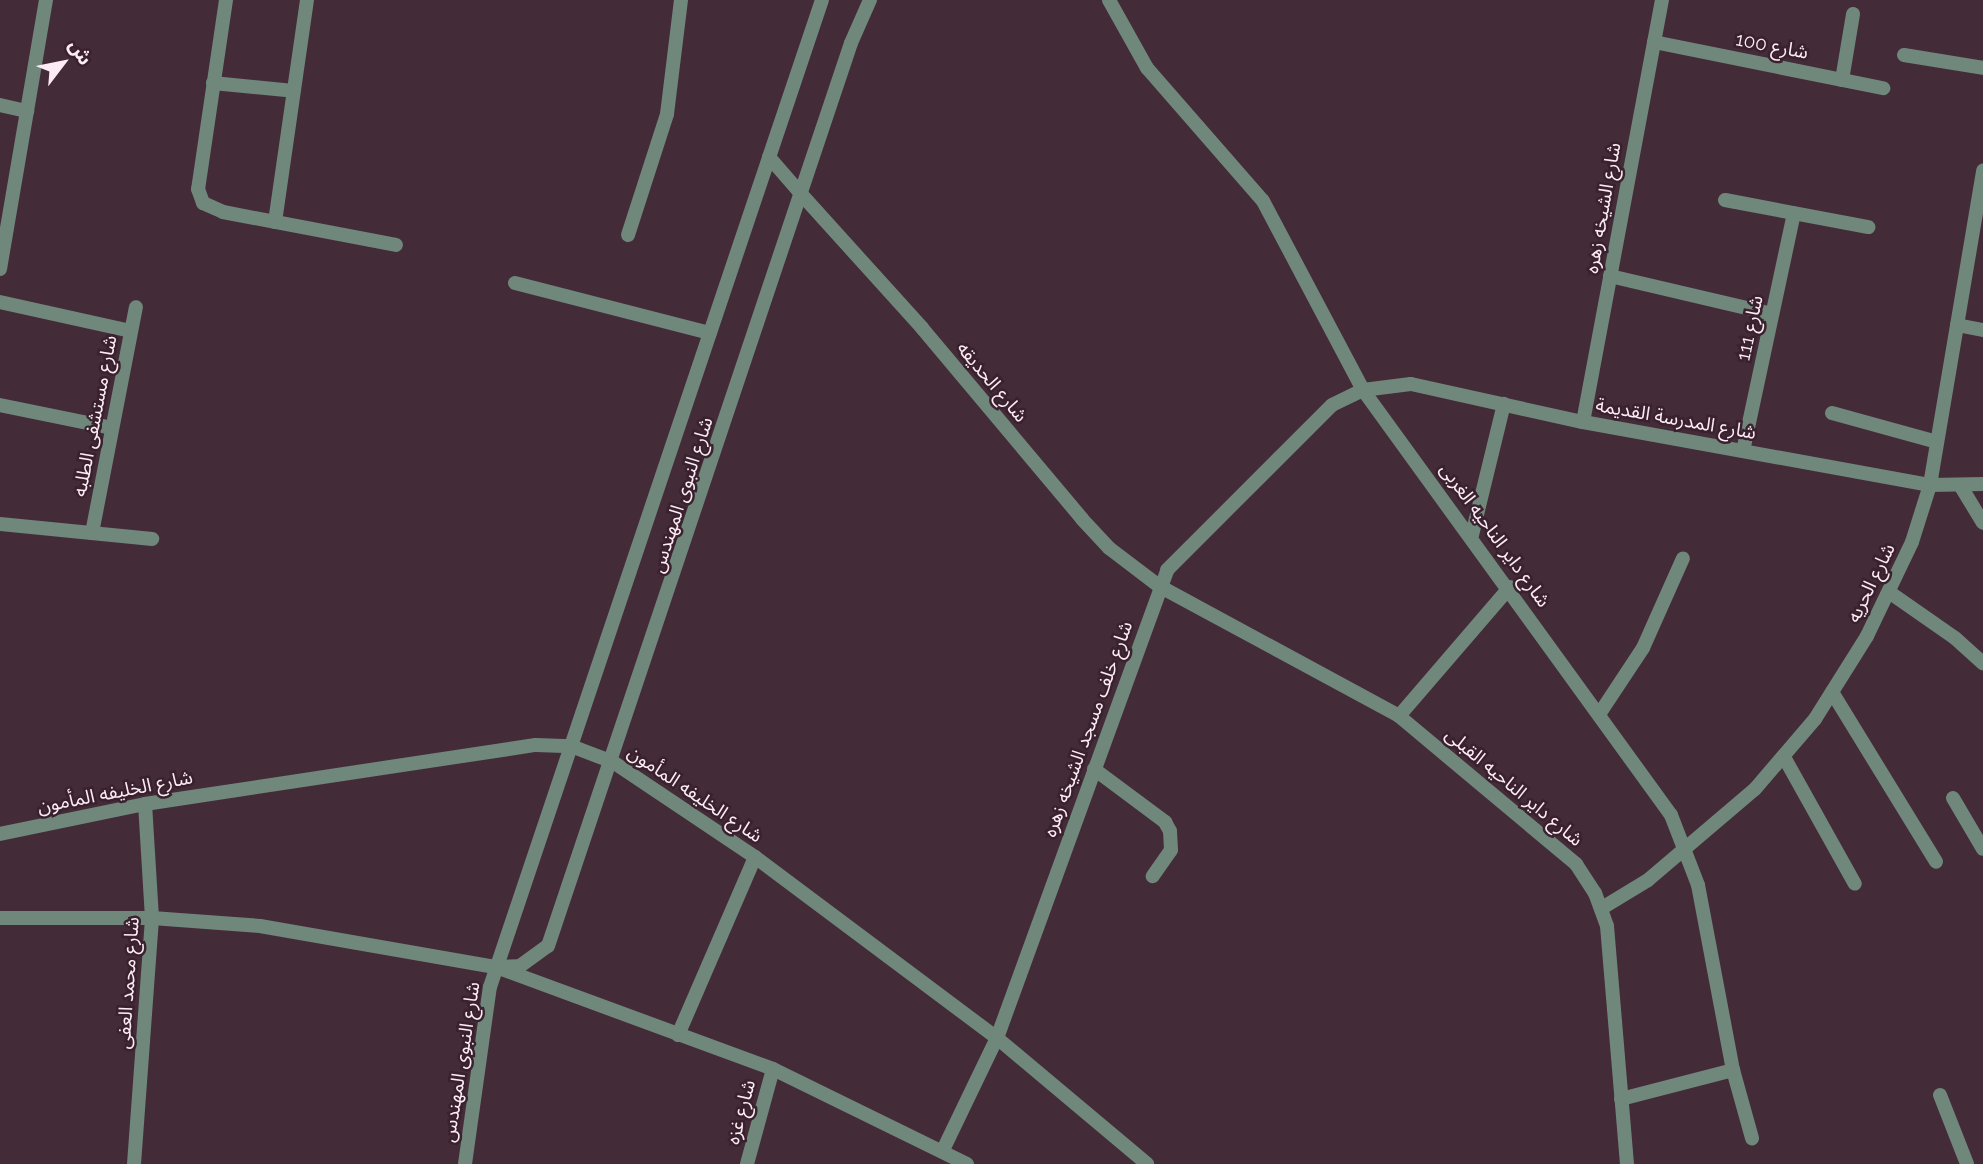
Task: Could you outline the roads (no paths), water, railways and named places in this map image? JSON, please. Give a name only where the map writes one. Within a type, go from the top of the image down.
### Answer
[{"type":"street","points":[[0,269],[46,0]]},
{"type":"street","points":[[226,0],[198,189],[200,196],[212,209],[396,244]]},
{"type":"street","points":[[275,222],[307,0]]},
{"type":"street","points":[[628,235],[667,114],[681,0]]},
{"type":"street","name":"شارع النبوى المهندس","points":[[465,1164],[485,1007],[496,967],[822,0]]},
{"type":"street","name":"شارع النبوى المهندس","points":[[496,967],[520,966],[548,946],[613,762],[851,43],[870,0]]},
{"type":"street","name":"شارع داير الناحيه الغربى","points":[[1109,0],[1147,68],[1263,201],[1363,390],[1510,587],[1653,786],[1685,847],[1698,885],[1733,1070],[1752,1138]]},
{"type":"street","name":"شارع الشيخه زهره","points":[[1583,422],[1661,0]]},
{"type":"street","points":[[1842,80],[1853,14]]},
{"type":"street","name":"شارع 100","points":[[1654,42],[1883,88]]},
{"type":"street","points":[[1904,55],[1983,68]]},
{"type":"street","points":[[213,83],[294,91]]},
{"type":"street","points":[[0,105],[27,111]]},
{"type":"street","name":"شارع الحديقه","points":[[769,157],[922,328],[1082,519],[1110,548],[1159,586]]},
{"type":"street","name":"شارع الحريه","points":[[1602,908],[1648,880],[1685,847],[1724,819],[1784,757],[1832,692],[1889,592],[1912,542],[1930,485],[1983,170]]},
{"type":"street","points":[[1725,200],[1868,227]]},
{"type":"street","name":"شارع 111","points":[[1743,451],[1794,213]]},
{"type":"street","points":[[1611,276],[1772,314]]},
{"type":"street","points":[[514,283],[710,333]]},
{"type":"street","points":[[0,302],[131,331]]},
{"type":"street","name":"شارع مستشفى الطلبه","points":[[92,533],[136,307]]},
{"type":"street","points":[[1957,326],[1983,330]]},
{"type":"street","name":"شارع المدرسة القديمة","points":[[1363,390],[1411,384],[1583,422],[1930,485],[1983,484]]},
{"type":"street","name":"شارع خلف مسجد الشيخه زهره","points":[[943,1150],[997,1038],[1159,586],[1180,554],[1318,416],[1363,390]]},
{"type":"street","points":[[1472,536],[1504,404]]},
{"type":"street","points":[[0,405],[112,428]]},
{"type":"street","points":[[1832,414],[1937,442]]},
{"type":"street","points":[[1960,485],[1983,523]]},
{"type":"street","points":[[0,524],[152,539]]},
{"type":"street","points":[[1600,713],[1643,648],[1683,558]]},
{"type":"street","name":"شارع داير الناحيه القبلى","points":[[1159,586],[1399,716],[1576,864],[1602,908],[1610,945],[1627,1164]]},
{"type":"street","points":[[1399,716],[1510,587]]},
{"type":"street","points":[[1889,592],[1955,638],[1983,663]]},
{"type":"street","points":[[1832,692],[1936,862]]},
{"type":"street","name":"شارع الخليفه المأمون","points":[[0,834],[145,804],[536,745],[571,746],[613,762],[755,857],[997,1038],[1147,1164]]},
{"type":"street","points":[[1784,757],[1855,884]]},
{"type":"street","points":[[1094,769],[1165,822],[1171,850],[1153,876]]},
{"type":"street","points":[[1953,798],[1983,849]]},
{"type":"street","name":"شارع محمد العفى","points":[[134,1164],[152,918],[145,804]]},
{"type":"street","points":[[678,1035],[755,857]]},
{"type":"street","points":[[0,918],[152,918],[260,926],[496,967],[773,1069],[967,1164]]},
{"type":"street","name":"شارع غزه","points":[[747,1164],[773,1069]]},
{"type":"street","points":[[1621,1099],[1733,1070]]},
{"type":"street","points":[[1940,1095],[1967,1164]]}]
